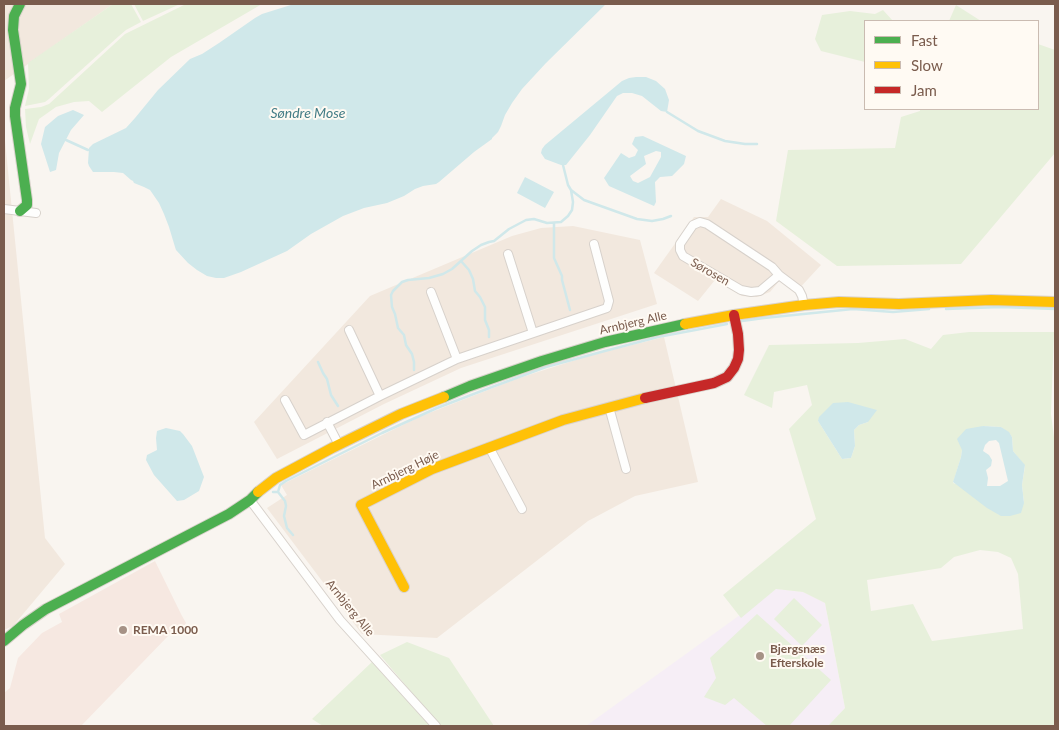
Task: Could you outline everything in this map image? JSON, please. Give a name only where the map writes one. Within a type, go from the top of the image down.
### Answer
[{"type":"street","points":[[20,4],[14,16],[13,30],[21,84],[15,116],[27,200],[26,205],[20,211]]},
{"type":"street","points":[[4,209],[36,213]]},
{"type":"street","name":"Sørosen","points":[[779,274],[760,290],[751,292],[741,290],[683,256],[680,244],[693,224],[700,222],[707,224],[772,267],[800,290],[804,305]]},
{"type":"street","points":[[285,400],[304,435],[457,359],[607,308],[609,301],[594,244]]},
{"type":"street","points":[[508,254],[533,333]]},
{"type":"street","points":[[431,292],[457,359]]},
{"type":"street","name":"Arnbjerg Alle","points":[[4,641],[46,609],[229,514],[250,500],[276,478],[339,445],[401,414],[470,386],[542,361],[605,342],[651,331],[734,315],[804,305],[839,302],[899,304],[991,300],[1055,302]]},
{"type":"street","name":"Arnbjerg Høje","points":[[404,587],[361,505],[432,469],[563,420],[609,407],[714,383],[727,377],[734,368],[740,350],[734,315]]},
{"type":"street","points":[[349,330],[380,396]]},
{"type":"street","points":[[609,407],[626,469]]},
{"type":"street","points":[[327,422],[339,445]]},
{"type":"street","points":[[489,447],[522,509]]},
{"type":"street","name":"Arnbjerg Alle","points":[[250,500],[340,620],[436,726]]},
{"type":"shaded area","points":[[4,4],[113,4],[4,81]]},
{"type":"shaded area","points":[[4,131],[45,538],[65,564],[13,626],[4,630]]},
{"type":"shaded area","points":[[721,199],[767,221],[821,265],[796,292],[780,280],[770,292],[757,297],[742,296],[715,280],[698,301],[654,273],[694,217],[708,217]]},
{"type":"shaded area","points":[[573,226],[640,240],[657,304],[461,368],[384,404],[277,459],[254,422],[370,296],[512,236],[541,228]]},
{"type":"shaded area","points":[[664,337],[698,482],[635,496],[588,521],[437,638],[362,634],[267,508],[287,495],[281,485],[419,417],[516,379],[588,356]]},
{"type":"shaded area","points":[[155,561],[186,623],[180,631],[170,634],[81,726],[4,726],[4,693],[10,688],[18,658],[42,633],[62,622],[59,614]]},
{"type":"shaded area","name":"Bjergsnæs Efterskole","points":[[776,589],[803,592],[825,603],[845,708],[828,726],[586,726]]},
{"type":"green space","points":[[113,4],[131,4],[141,22],[126,30],[45,102],[25,106],[29,89],[28,63]]},
{"type":"green space","points":[[134,4],[180,4],[143,21]]},
{"type":"green space","points":[[186,4],[262,4],[171,57],[102,112],[89,101],[74,102],[56,107],[39,119],[30,144],[26,127],[25,109],[49,104],[125,34]]},
{"type":"green space","points":[[956,5],[979,20],[949,20]]},
{"type":"green space","points":[[883,10],[892,20],[864,20],[864,62],[821,51],[815,39],[822,15],[850,11],[875,14]]},
{"type":"green space","points":[[1039,44],[1055,50],[1055,153],[961,264],[837,266],[776,221],[788,150],[895,148],[901,117],[920,111],[1039,110]]},
{"type":"green space","points":[[969,332],[1054,332],[1051,414],[1055,445],[1055,726],[828,726],[845,708],[825,603],[803,592],[776,589],[741,618],[723,595],[816,519],[789,429],[812,405],[807,385],[774,392],[772,408],[744,395],[769,345],[858,343],[905,339],[931,349],[943,335]],"holes":[[[818,421],[868,422],[859,425],[854,430],[855,446],[851,458],[842,459]],[[983,426],[1001,427],[1009,433],[1012,437],[1013,451],[1025,466],[1022,485],[1024,503],[953,483],[962,450]],[[980,550],[998,552],[1011,558],[1018,574],[1023,629],[932,641],[913,604],[871,611],[867,580],[941,568],[954,557]]]},
{"type":"green space","points":[[794,598],[822,625],[802,646],[774,619]]},
{"type":"green space","points":[[757,614],[831,680],[789,726],[767,726],[734,698],[725,705],[704,697],[716,678],[710,658]]},
{"type":"green space","points":[[407,642],[449,658],[494,726],[440,726],[380,655]]},
{"type":"green space","points":[[372,662],[430,726],[323,726],[312,719]]},
{"type":"water","name":"Søndre Mose","points":[[294,4],[606,4],[522,89],[505,115],[498,132],[492,139],[439,182],[415,189],[387,203],[364,208],[343,216],[311,234],[287,251],[241,272],[224,278],[207,276],[188,263],[176,250],[164,214],[150,190],[134,183],[123,173],[93,172],[88,163],[89,148],[93,144],[126,128],[158,90],[190,59],[202,54],[262,14]]},
{"type":"water","points":[[636,77],[646,77],[656,81],[665,89],[669,100],[667,112],[661,111],[642,96],[623,93],[617,96],[566,165],[545,159],[541,153],[545,145],[622,81]]},
{"type":"water","points":[[73,110],[84,115],[71,130],[59,153],[56,170],[50,172],[41,144],[45,127],[58,116]]},
{"type":"water","points":[[643,136],[686,156],[684,164],[672,176],[660,177],[655,182],[656,202],[654,206],[609,186],[604,178],[621,153],[629,158],[635,156],[638,150],[632,144],[635,137]],"holes":[[[656,151],[661,152],[661,157],[650,177],[638,183],[633,181],[630,176],[646,164],[644,156]]]},
{"type":"water","points":[[525,177],[554,192],[545,208],[517,193]]},
{"type":"water","points":[[848,402],[877,410],[868,422],[859,425],[854,430],[855,446],[851,458],[842,459],[818,421],[819,417],[833,403]]},
{"type":"water","points":[[983,426],[1001,427],[1009,432],[1012,437],[1013,451],[1025,465],[1022,485],[1024,503],[1021,513],[1001,516],[987,508],[953,482],[962,450],[957,439],[966,429]],"holes":[[[996,440],[999,443],[1008,481],[1000,486],[987,486],[986,470],[991,466],[992,460],[983,451],[989,441]]]},
{"type":"water","points":[[166,428],[180,431],[183,434],[192,446],[204,477],[199,491],[184,500],[177,501],[154,475],[146,460],[147,455],[157,450],[157,431]]},
{"type":"waterway","points":[[667,112],[698,131],[725,141],[757,144]]},
{"type":"waterway","points":[[66,140],[88,150]]},
{"type":"waterway","points":[[563,165],[568,185],[571,190],[584,200],[637,219],[652,221],[671,216]]},
{"type":"waterway","points":[[414,370],[412,354],[406,345],[404,335],[398,328],[392,307],[391,295],[393,291],[402,282],[443,274],[481,245],[494,241],[509,229],[526,220],[534,219],[547,223],[561,222],[572,210],[571,190]]},
{"type":"waterway","points":[[554,223],[554,258],[562,276],[570,310]]},
{"type":"waterway","points":[[461,261],[469,270],[475,291],[485,307],[485,320],[489,330],[489,337]]},
{"type":"waterway","points":[[946,309],[1001,307],[1055,309]]},
{"type":"waterway","points":[[742,321],[853,309],[893,312],[929,309]]},
{"type":"waterway","points":[[273,492],[278,492],[280,485],[286,481],[382,433],[437,408],[546,367],[658,337],[727,324]]},
{"type":"waterway","points":[[318,362],[327,379],[331,395],[338,406]]},
{"type":"waterway","points":[[278,492],[285,501],[284,516],[287,528],[293,535]]},
{"type":"traffic: fast","points":[[20,4],[14,16],[13,30],[21,84],[15,116],[27,200],[27,205],[20,211]]},
{"type":"traffic: fast","points":[[444,397],[542,361],[605,342],[685,324]]},
{"type":"traffic: fast","points":[[4,641],[46,609],[229,514],[250,500],[258,492]]},
{"type":"traffic: slow","points":[[685,324],[734,315],[839,302],[899,304],[991,300],[1055,302]]},
{"type":"traffic: slow","points":[[258,492],[276,478],[332,448],[401,414],[444,397]]},
{"type":"traffic: slow","points":[[404,587],[361,505],[432,469],[563,420],[645,398]]},
{"type":"traffic: jam","points":[[645,398],[714,383],[727,377],[738,359],[738,334],[734,315]]},
{"type":"place","name":"REMA 1000","points":[[123,630]]},
{"type":"place","name":"Bjergsnæs Efterskole","points":[[760,656]]}]
